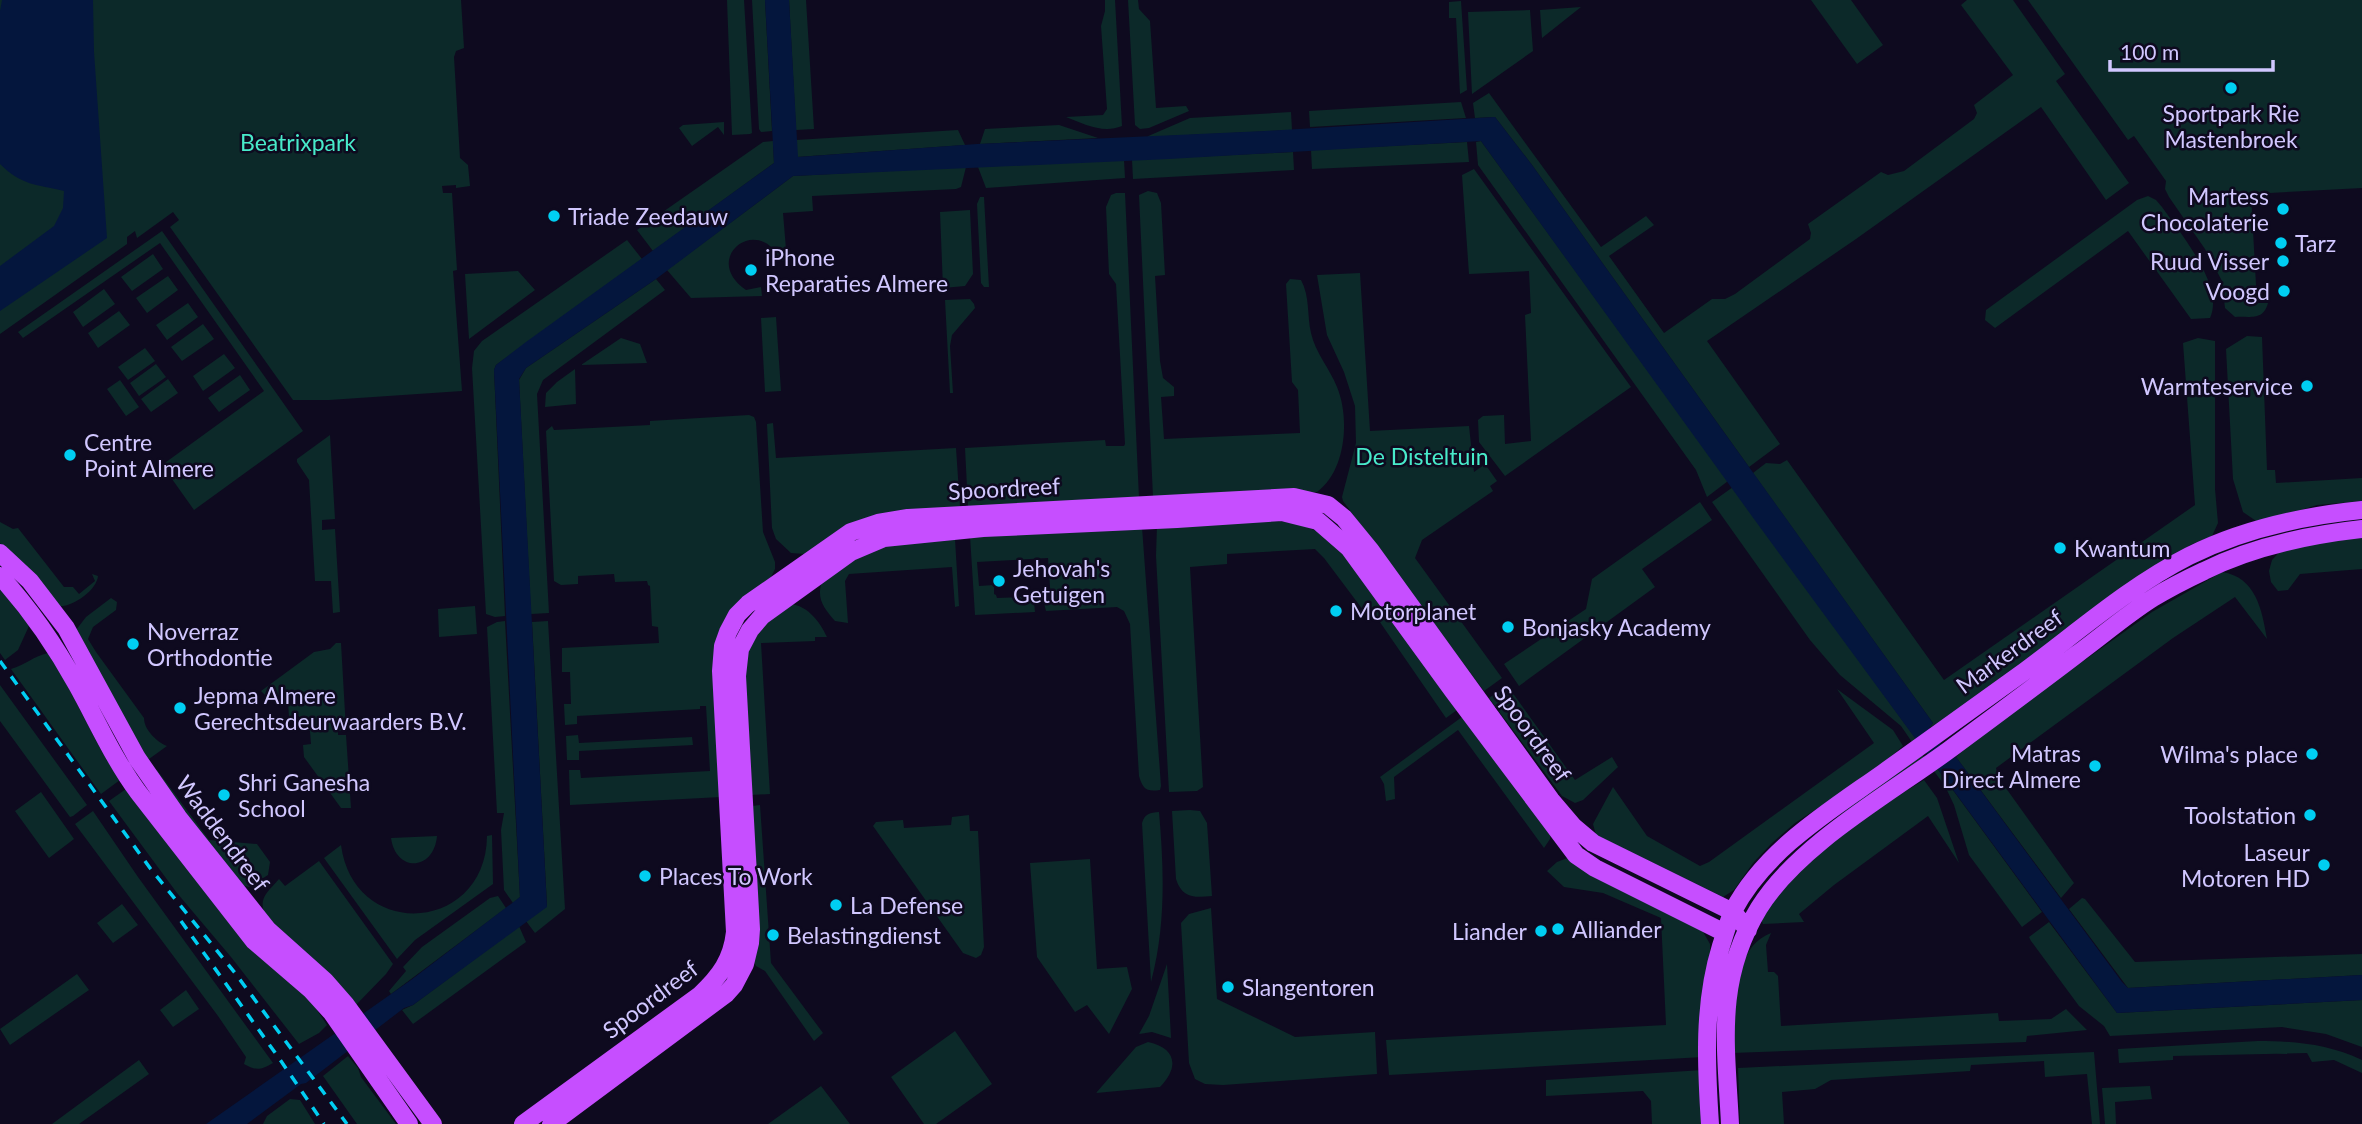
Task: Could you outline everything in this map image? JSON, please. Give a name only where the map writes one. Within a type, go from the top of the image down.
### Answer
[{"type":"main road","name":"Spoordreef","points":[[523,1124],[633,1053],[700,995],[726,966],[733,948],[735,932],[736,813],[721,657],[737,615],[761,593],[851,532],[878,523],[908,518],[942,524],[1294,497],[1328,505],[1352,527],[1576,855],[1595,869],[1725,933]]},
{"type":"main road","name":"Markerdreef","points":[[1710,1124],[1707,1012],[1713,971],[1732,912],[1753,879],[1789,843],[2137,587],[2190,555],[2284,521],[2362,510]]},
{"type":"main road","name":"Markerdreef","points":[[1730,1124],[1725,1021],[1727,992],[1734,962],[1759,908],[1797,863],[1822,841],[2164,592],[2241,555],[2307,537],[2362,529]]},
{"type":"main road","name":"Waddendreef","points":[[0,553],[30,581],[66,628],[137,758],[218,869],[268,930],[325,981],[339,1009],[367,1048],[433,1124]]},
{"type":"main road","name":"Waddendreef","points":[[0,576],[25,604],[65,663],[121,768],[254,941],[311,990],[339,1009]]},
{"type":"main road","name":"Spoordreef","points":[[1484,720],[1564,816],[1593,843],[1732,912]]},
{"type":"main road","points":[[1732,912],[1748,930]]},
{"type":"main road","points":[[1725,933],[1748,930]]},
{"type":"main road","name":"Waddendreef","points":[[367,1048],[381,1085],[409,1124]]},
{"type":"main road","name":"Spoordreef","points":[[551,1124],[610,1070]]},
{"type":"green space","name":"Beatrixpark","points":[[0,0],[461,0],[464,48],[456,51],[454,57],[460,158],[468,165],[470,186],[442,186],[443,193],[452,193],[457,270],[453,271],[462,391],[293,400],[170,227],[179,220],[173,212],[137,238],[135,231],[127,237],[127,244],[0,334]]},
{"type":"green space","points":[[727,0],[744,0],[750,134],[732,135]]},
{"type":"green space","points":[[752,0],[765,0],[772,131],[761,132],[759,129]]},
{"type":"green space","points":[[789,0],[806,0],[814,129],[796,130]]},
{"type":"green space","points":[[1105,0],[1115,0],[1122,126],[1108,129],[1066,117],[1103,115],[1107,109],[1101,26]]},
{"type":"green space","points":[[1128,0],[1138,0],[1139,9],[1150,21],[1156,108],[1186,106],[1189,111],[1149,128],[1140,129],[1135,125]]},
{"type":"green space","points":[[1811,0],[1851,0],[1883,45],[1857,64]]},
{"type":"green space","points":[[1967,0],[2013,0],[2065,74],[2056,81],[2129,183],[2106,200],[2041,107],[1707,341],[1780,444],[1749,467],[1532,165],[1495,117],[1475,118],[1473,103],[1489,93],[1601,247],[1646,216],[1654,225],[1609,256],[1664,333],[1712,299],[1725,299],[1735,294],[1810,239],[1808,224],[1881,172],[1888,175],[1904,171],[1974,119],[1977,113],[1974,105],[2013,75],[1961,5]]},
{"type":"green space","name":"Sportpark Rie Mastenbroek","points":[[2028,0],[2362,0],[2362,188],[2251,194],[2257,303],[2268,303],[2263,313],[2235,317],[2225,308],[2222,281],[2205,249],[2169,197],[2165,189],[2166,181],[2134,136],[2128,140]]},
{"type":"green space","points":[[1461,1],[1467,90],[1460,94],[1456,18],[1449,18],[1449,2]]},
{"type":"green space","points":[[1581,7],[1542,38],[1540,10]]},
{"type":"green space","points":[[1530,10],[1533,51],[1472,94],[1468,12]]},
{"type":"green space","points":[[1461,102],[1466,118],[1310,127],[1309,111]]},
{"type":"green space","points":[[1291,112],[1292,130],[1146,137],[1190,118]]},
{"type":"green space","points":[[724,122],[724,135],[718,127],[692,146],[679,128],[683,125]]},
{"type":"green space","points":[[1059,125],[1098,138],[980,144],[985,129]]},
{"type":"green space","points":[[958,130],[965,145],[797,157],[796,140]]},
{"type":"green space","points":[[773,141],[774,163],[653,251],[637,230],[763,142]]},
{"type":"green space","points":[[1481,141],[1728,481],[1707,497],[1696,470],[1478,165],[1476,142]]},
{"type":"green space","points":[[1467,142],[1469,162],[1312,169],[1311,150]]},
{"type":"green space","points":[[1293,152],[1294,170],[1133,179],[1132,160]]},
{"type":"green space","points":[[1124,160],[1125,178],[986,188],[978,167]]},
{"type":"green space","points":[[966,167],[961,187],[956,189],[812,196],[813,211],[783,213],[787,261],[781,261],[771,247],[759,241],[748,240],[731,254],[729,266],[733,278],[746,290],[761,287],[762,296],[691,298],[667,270],[793,176]]},
{"type":"green space","points":[[1474,169],[1631,387],[1505,476],[1479,442],[1478,420],[1483,416],[1504,415],[1505,444],[1531,441],[1525,315],[1531,313],[1529,271],[1469,274],[1462,175]]},
{"type":"green space","points":[[1148,191],[1157,193],[1161,203],[1165,275],[1155,276],[1160,361],[1163,378],[1174,387],[1174,396],[1161,397],[1164,439],[1300,433],[1298,390],[1292,382],[1286,284],[1290,279],[1301,280],[1306,293],[1313,340],[1337,387],[1343,414],[1340,458],[1327,483],[1317,492],[1153,497],[1139,195]]},
{"type":"green space","points":[[1125,193],[1139,498],[968,507],[965,448],[1105,440],[1106,446],[1125,444],[1116,284],[1109,274],[1106,207],[1111,195]]},
{"type":"green space","points":[[2148,196],[2162,207],[2198,260],[2211,291],[2213,305],[2210,318],[2191,319],[2128,231],[1995,328],[1985,320],[1986,310],[2137,200]]},
{"type":"green space","points":[[980,197],[984,197],[989,287],[984,287],[981,283],[977,204]]},
{"type":"green space","points":[[970,210],[973,274],[965,286],[943,288],[940,212]]},
{"type":"green space","points":[[162,231],[303,431],[194,510],[162,465],[264,391],[160,243],[23,338],[18,332]]},
{"type":"green space","points":[[627,240],[642,259],[496,365],[494,370],[505,616],[486,614],[472,368],[474,351],[482,341]]},
{"type":"green space","points":[[153,254],[163,269],[132,291],[121,277]]},
{"type":"green space","points":[[518,271],[535,290],[469,339],[465,274]]},
{"type":"green space","name":"De Disteltuin","points":[[1360,273],[1370,431],[1469,426],[1474,472],[1485,464],[1497,481],[1490,486],[1493,491],[1422,540],[1415,558],[1502,678],[1484,691],[1343,501],[1356,443],[1355,406],[1344,372],[1327,335],[1317,275]]},
{"type":"green space","points":[[168,276],[178,290],[147,313],[136,298]]},
{"type":"green space","points":[[656,279],[665,290],[543,380],[537,394],[549,613],[531,614],[519,380],[526,368]]},
{"type":"green space","points":[[104,289],[115,304],[83,327],[73,312]]},
{"type":"green space","points":[[970,299],[975,308],[952,335],[950,346],[953,393],[950,393],[945,300]]},
{"type":"green space","points":[[188,303],[198,317],[167,340],[156,325]]},
{"type":"green space","points":[[119,311],[130,325],[98,348],[88,333]]},
{"type":"green space","points":[[776,317],[781,391],[765,392],[761,318]]},
{"type":"green space","points":[[203,324],[214,339],[182,361],[171,347]]},
{"type":"green space","points":[[2247,336],[2262,337],[2267,470],[2275,470],[2276,483],[2362,478],[2362,501],[2317,505],[2259,523],[2243,512],[2233,479],[2226,349]]},
{"type":"green space","points":[[621,338],[640,344],[647,363],[581,365]]},
{"type":"green space","points":[[2198,338],[2215,341],[2215,489],[2218,523],[2212,536],[2190,545],[1953,714],[1929,728],[1933,723],[1753,473],[1766,463],[1780,464],[1787,460],[1944,680],[2195,505],[2183,343]]},
{"type":"green space","points":[[145,348],[155,361],[128,380],[118,367]]},
{"type":"green space","points":[[224,354],[235,368],[203,391],[193,376]]},
{"type":"green space","points":[[156,364],[166,377],[139,396],[130,383]]},
{"type":"green space","points":[[575,369],[576,404],[545,407],[546,393]]},
{"type":"green space","points":[[240,375],[250,390],[219,412],[208,398]]},
{"type":"green space","points":[[168,379],[178,393],[151,412],[141,399]]},
{"type":"green space","points":[[120,380],[139,407],[126,416],[107,389]]},
{"type":"green space","points":[[749,415],[754,417],[756,422],[763,532],[775,562],[775,569],[771,577],[734,611],[721,797],[570,805],[569,770],[580,770],[581,778],[710,771],[706,706],[700,706],[700,709],[577,716],[577,724],[565,725],[564,704],[571,704],[570,672],[562,672],[562,648],[659,643],[658,627],[652,626],[650,586],[647,581],[615,582],[614,574],[578,576],[578,584],[561,585],[554,581],[546,431],[552,426],[554,430],[650,425],[650,421]]},
{"type":"green space","points":[[773,423],[776,458],[956,448],[960,507],[805,554],[791,553],[776,539],[772,528],[767,424]]},
{"type":"green space","points":[[330,435],[335,519],[322,520],[322,530],[335,529],[340,612],[333,613],[331,581],[315,581],[309,480],[297,462],[297,459]]},
{"type":"green space","points":[[1733,487],[1916,739],[1914,745],[1901,726],[1840,675],[1810,640],[1712,502]]},
{"type":"green space","points":[[1700,502],[1712,520],[1642,569],[1655,587],[1519,686],[1504,664],[1586,609],[1592,579]]},
{"type":"green space","points":[[1242,520],[1293,523],[1327,537],[1338,546],[1457,710],[1446,718],[1373,612],[1366,614],[1315,549],[1227,554],[1227,564],[1190,567],[1203,787],[1197,791],[1169,792],[1156,556],[1157,525]]},
{"type":"green space","points":[[0,522],[13,529],[18,528],[64,587],[73,587],[79,594],[95,581],[92,574],[98,576],[97,581],[89,592],[77,601],[58,606],[0,543]]},
{"type":"green space","points":[[1142,527],[1161,786],[1160,790],[1155,791],[1146,789],[1139,776],[1130,624],[1124,611],[1117,607],[1046,611],[1044,603],[1051,601],[1048,558],[977,562],[979,586],[994,585],[997,598],[1025,597],[1034,603],[1035,612],[975,615],[970,536]]},
{"type":"green space","points":[[2362,534],[2362,569],[2300,574],[2288,590],[2278,591],[2271,582],[2269,571],[2272,560],[2282,549]]},
{"type":"green space","points":[[955,539],[959,606],[955,607],[952,567],[849,574],[845,581],[848,623],[835,621],[822,603],[822,581],[875,547]]},
{"type":"green space","points":[[2222,572],[2243,580],[2250,588],[2260,606],[2267,639],[2235,597],[2173,638],[1996,768],[1998,777],[2074,883],[2061,898],[1956,757],[1977,737],[2152,612]]},
{"type":"green space","points":[[0,587],[29,626],[18,650],[5,660],[0,653]]},
{"type":"green space","points":[[111,598],[117,602],[116,610],[93,627],[88,639],[144,718],[149,731],[155,739],[167,746],[149,759],[145,757],[76,630],[86,617]]},
{"type":"green space","points":[[791,604],[803,608],[813,616],[827,637],[815,637],[815,641],[761,643],[770,794],[751,795],[743,661],[755,632]]},
{"type":"green space","points":[[475,606],[477,634],[439,637],[438,609]]},
{"type":"green space","points":[[505,621],[520,897],[513,903],[504,890],[501,830],[504,813],[497,813],[487,627]]},
{"type":"green space","points":[[548,621],[565,909],[535,933],[526,921],[547,906],[532,622]]},
{"type":"green space","points":[[336,643],[341,643],[346,730],[338,731],[338,735],[346,735],[351,808],[341,808],[304,757],[303,745],[311,744],[310,731],[300,731],[299,716],[289,717],[288,702],[279,702],[278,695],[265,695],[261,691],[314,652],[330,649]]},
{"type":"green space","points":[[48,653],[120,780],[101,794],[11,669]]},
{"type":"green space","points":[[0,685],[87,805],[73,816],[70,817],[0,721]]},
{"type":"green space","points":[[1507,685],[1575,780],[1612,757],[1618,767],[1583,800],[1575,803],[1562,796],[1489,698]]},
{"type":"green space","points":[[1837,689],[1893,730],[1903,746],[1873,772],[1795,823],[1753,863],[1734,890],[1723,897],[1596,835],[1593,824],[1613,787],[1647,836],[1700,866],[1709,862],[1874,743]]},
{"type":"green space","points":[[1466,714],[1551,832],[1544,848],[1458,730],[1394,777],[1395,799],[1386,801],[1384,784],[1380,777]]},
{"type":"green space","points":[[578,735],[579,743],[692,737],[693,745],[579,751],[579,760],[567,760],[566,736]]},
{"type":"green space","points":[[1922,754],[1925,758],[1928,756],[2042,912],[2022,927],[1969,855],[1954,805],[1945,786],[1925,759],[1751,906],[1768,881],[1797,851]]},
{"type":"green space","points":[[157,770],[209,840],[257,844],[270,862],[268,875],[249,887],[237,884]]},
{"type":"green space","points":[[1924,780],[1937,798],[1959,863],[1928,816],[1799,914],[1804,922],[1763,924],[1761,920],[1776,898],[1813,858],[1878,808]]},
{"type":"green space","points":[[126,789],[313,1004],[327,1025],[319,1033],[299,1044],[177,893],[109,801]]},
{"type":"green space","points":[[41,792],[74,839],[49,858],[15,811]]},
{"type":"green space","points":[[760,805],[771,963],[823,1033],[814,1041],[765,971],[756,966],[753,960],[752,806]]},
{"type":"green space","points":[[93,811],[273,1063],[258,1069],[244,1064],[246,1057],[218,1016],[75,824]]},
{"type":"green space","points":[[1172,811],[1200,811],[1207,823],[1212,896],[1200,897],[1185,893],[1176,879]]},
{"type":"green space","points":[[1159,812],[1162,855],[1161,919],[1151,982],[1142,823],[1148,814]]},
{"type":"green space","points":[[969,815],[970,831],[978,831],[984,947],[981,955],[976,958],[963,953],[873,826],[876,822],[903,820],[904,828],[951,825],[952,817]]},
{"type":"green space","points":[[492,835],[493,884],[415,940],[397,959],[324,858],[341,845],[351,876],[369,898],[393,910],[418,913],[444,907],[466,892],[481,868],[487,836]]},
{"type":"green space","points":[[437,836],[429,856],[415,863],[400,857],[391,838]]},
{"type":"green space","points":[[1570,857],[1702,930],[1710,944],[1703,1057],[1389,1075],[1386,1040],[1666,1025],[1661,918],[1603,893],[1564,887],[1547,871],[1557,862]]},
{"type":"green space","points":[[1090,859],[1097,969],[1127,967],[1132,989],[1109,1034],[1087,1005],[1075,1012],[1037,957],[1030,863]]},
{"type":"green space","points":[[319,861],[393,964],[354,1007],[268,922],[263,908],[266,894],[279,879],[285,886]]},
{"type":"green space","points":[[498,896],[506,908],[391,994],[389,991],[406,971],[403,967],[422,947],[490,898]]},
{"type":"green space","points":[[2082,898],[2135,962],[2362,954],[2362,975],[2128,988],[2069,909]]},
{"type":"green space","points":[[122,904],[138,925],[113,943],[97,923]]},
{"type":"green space","points":[[1211,908],[1217,999],[1295,1037],[1375,1032],[1377,1074],[1223,1085],[1205,1084],[1195,1079],[1189,1063],[1181,923],[1189,914]]},
{"type":"green space","points":[[2049,922],[2117,1013],[2362,1000],[2362,1047],[2326,1034],[2282,1027],[2110,1036],[2104,1026],[2079,1006],[2031,941],[2029,937]]},
{"type":"green space","points":[[519,926],[526,942],[413,1024],[402,1010],[413,1005]]},
{"type":"green space","points":[[1771,933],[1766,945],[1768,972],[1774,972],[1778,976],[1781,1026],[1998,1013],[1999,1021],[2051,1019],[2066,1009],[2087,1030],[2027,1036],[2026,1042],[1732,1053],[1734,1002],[1741,968],[1758,941]]},
{"type":"green space","points":[[1167,964],[1171,1038],[1152,1032],[1139,1034],[1149,1016]]},
{"type":"green space","points":[[77,974],[89,990],[10,1045],[0,1029]]},
{"type":"green space","points":[[186,990],[199,1009],[173,1027],[160,1010]]},
{"type":"green space","points":[[955,1031],[992,1084],[936,1124],[924,1124],[891,1077]]},
{"type":"green space","points":[[2258,1041],[2298,1043],[2337,1050],[2362,1060],[2362,1073],[2334,1060],[2312,1062],[2307,1053],[2173,1056],[2173,1060],[2119,1063],[2118,1049]]},
{"type":"green space","points":[[1148,1042],[1165,1049],[1172,1060],[1170,1073],[1160,1087],[1096,1093],[1136,1047]]},
{"type":"green space","points":[[2094,1052],[2100,1124],[2092,1124],[2087,1074],[2045,1077],[2044,1061],[1971,1065],[1970,1071],[1831,1080],[1815,1089],[1782,1092],[1784,1124],[1740,1124],[1738,1068]]},
{"type":"green space","points":[[348,1056],[396,1124],[357,1124],[323,1076]]},
{"type":"green space","points":[[139,1060],[149,1074],[79,1124],[52,1124]]},
{"type":"green space","points":[[1703,1070],[1705,1124],[1652,1124],[1651,1101],[1643,1091],[1546,1096],[1546,1080]]},
{"type":"green space","points":[[821,1086],[850,1124],[768,1124]]},
{"type":"green space","points":[[2150,1086],[2152,1099],[2115,1102],[2116,1124],[2105,1124],[2102,1088]]},
{"type":"green space","points":[[290,1099],[300,1100],[315,1124],[263,1124],[267,1116]]},
{"type":"water","points":[[2,0],[93,0],[107,238],[0,311],[0,266],[54,226],[63,208],[64,191],[15,177],[0,164]]},
{"type":"water","points":[[765,0],[789,0],[798,157],[977,144],[1495,117],[1933,723],[1929,728],[1952,759],[1956,757],[2122,982],[2128,988],[2362,975],[2362,1000],[2117,1013],[1754,519],[1481,141],[1169,159],[793,176],[656,279],[526,368],[519,379],[547,907],[247,1124],[206,1124],[411,980],[520,897],[494,370],[496,365],[526,342],[774,163]]},
{"type":"railway","points":[[0,661],[150,868],[235,973],[347,1124]]},
{"type":"railway","points":[[181,921],[324,1124]]},
{"type":"place","name":"Sportpark Rie Mastenbroek","points":[[2231,88]]},
{"type":"place","name":"Martess Chocolaterie","points":[[2283,209]]},
{"type":"place","name":"Triade Zeedauw","points":[[554,216]]},
{"type":"place","name":"Tarz","points":[[2281,243]]},
{"type":"place","name":"Ruud Visser","points":[[2283,261]]},
{"type":"place","name":"iPhone Reparaties Almere","points":[[751,270]]},
{"type":"place","name":"Voogd","points":[[2284,291]]},
{"type":"place","name":"Warmteservice","points":[[2307,386]]},
{"type":"place","name":"Centre Point Almere","points":[[70,455]]},
{"type":"place","name":"Kwantum","points":[[2060,548]]},
{"type":"place","name":"Jehovah's Getuigen","points":[[999,581]]},
{"type":"place","name":"Motorplanet","points":[[1336,611]]},
{"type":"place","name":"Bonjasky Academy","points":[[1508,627]]},
{"type":"place","name":"Noverraz Orthodontie","points":[[133,644]]},
{"type":"place","name":"Jepma Almere Gerechtsdeurwaarders B.V.","points":[[180,708]]},
{"type":"place","name":"Wilma's place","points":[[2312,754]]},
{"type":"place","name":"Matras Direct Almere","points":[[2095,766]]},
{"type":"place","name":"Shri Ganesha School","points":[[224,795]]},
{"type":"place","name":"Toolstation","points":[[2310,815]]},
{"type":"place","name":"Laseur Motoren HD","points":[[2324,865]]},
{"type":"place","name":"Places To Work","points":[[645,876]]},
{"type":"place","name":"La Defense","points":[[836,905]]},
{"type":"place","name":"Alliander","points":[[1558,929]]},
{"type":"place","name":"Liander","points":[[1541,931]]},
{"type":"place","name":"Belastingdienst","points":[[773,935]]},
{"type":"place","name":"Slangentoren","points":[[1228,987]]}]
